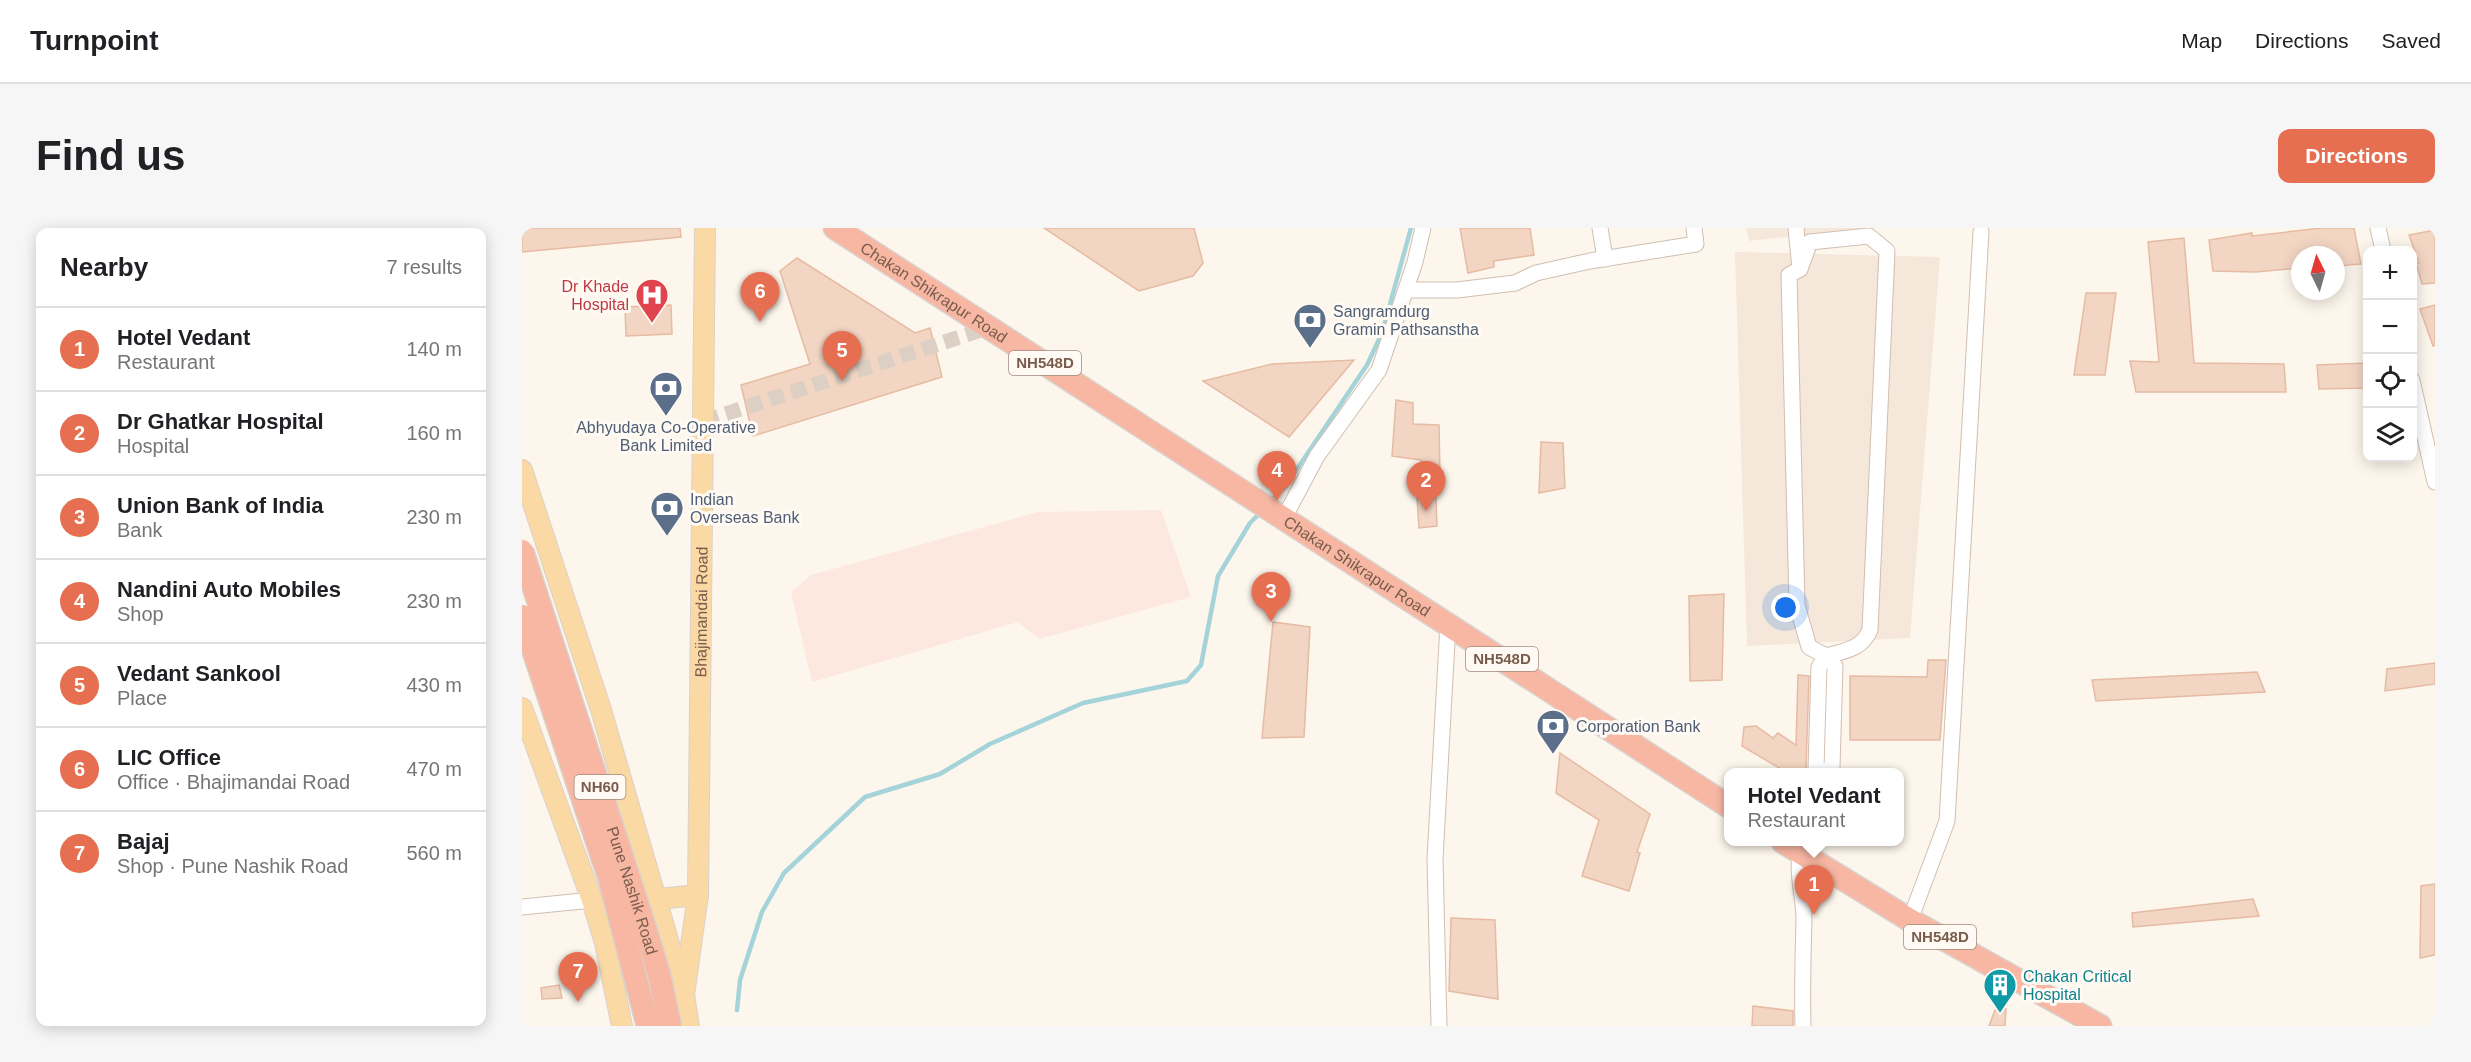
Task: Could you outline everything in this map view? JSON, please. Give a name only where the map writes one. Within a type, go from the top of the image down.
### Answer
[{"type":"highway","name":"Chakan Shikrapur Road","points":[[834,228],[1724,803]]},
{"type":"highway","name":"Pune Nashik Road","points":[[522,551],[639,906],[659,974],[670,1026]]},
{"type":"highway","name":"Pune Nashik Road","points":[[522,616],[610,880],[648,1026]]},
{"type":"highway","name":"NH548D","points":[[1798,846],[1910,920],[2098,1026]]},
{"type":"main road","name":"Bhajimandai Road","points":[[684,995],[698,895],[705,228]]},
{"type":"main road","points":[[522,470],[601,710],[684,995],[689,1026]]},
{"type":"main road","points":[[522,708],[592,900],[605,943],[622,1026]]},
{"type":"main road","points":[[530,733],[601,710]]},
{"type":"main road","points":[[657,899],[698,895]]},
{"type":"street","points":[[1280,515],[1317,456],[1379,370],[1406,290],[1423,228]]},
{"type":"street","points":[[1600,228],[1605,259]]},
{"type":"street","points":[[1406,290],[1457,290],[1515,283],[1536,273],[1696,244],[1694,228]]},
{"type":"street","points":[[1796,228],[1800,269]]},
{"type":"street","points":[[2378,228],[2382,246]]},
{"type":"street","points":[[1910,920],[1947,820],[1981,232]]},
{"type":"street","points":[[1816,768],[1819,667],[1826,656],[1852,649],[1865,641],[1870,630],[1887,251],[1869,236],[1810,242],[1800,269],[1789,275],[1797,605],[1809,647],[1826,656],[1835,666],[1830,768]]},
{"type":"street","points":[[2417,402],[2435,482]]},
{"type":"street","points":[[1439,1025],[1436,859],[1448,624]]},
{"type":"street","points":[[1796,846],[1804,917],[1801,963],[1803,1026]]},
{"type":"street","points":[[522,907],[592,900]]},
{"type":"shaded area","points":[[1746,228],[1868,228],[1749,241]]},
{"type":"shaded area","points":[[1735,252],[1940,257],[1910,638],[1747,646]]},
{"type":"shaded area","points":[[1161,510],[1191,597],[1039,639],[1018,622],[812,682],[791,592],[811,575],[1038,512]]},
{"type":"building","points":[[522,228],[680,228],[681,237],[522,252]]},
{"type":"building","points":[[1044,228],[1194,228],[1203,263],[1193,276],[1139,291]]},
{"type":"building","points":[[1460,228],[1530,228],[1534,255],[1494,261],[1494,267],[1468,273]]},
{"type":"building","points":[[2322,228],[2354,228],[2361,264],[2345,265],[2345,246],[2291,246],[2291,269],[2256,272],[2213,271],[2209,240],[2252,233],[2252,236]]},
{"type":"building","points":[[2435,230],[2435,283],[2422,284],[2417,266],[2419,263],[2417,246],[2413,246],[2409,235]]},
{"type":"building","points":[[2184,238],[2194,363],[2284,364],[2286,392],[2136,392],[2130,361],[2159,362],[2148,242]]},
{"type":"building","points":[[797,258],[915,333],[930,328],[942,377],[753,436],[741,385],[810,364],[780,271]]},
{"type":"building","points":[[2086,293],[2116,293],[2105,375],[2074,375]]},
{"type":"building","points":[[671,305],[672,334],[626,336],[625,307]]},
{"type":"building","points":[[2435,305],[2435,345],[2433,346],[2420,309]]},
{"type":"building","points":[[1354,360],[1289,437],[1203,381],[1272,364]]},
{"type":"building","points":[[2363,363],[2363,388],[2319,389],[2317,365]]},
{"type":"building","points":[[1396,400],[1413,403],[1413,424],[1439,425],[1440,474],[1435,474],[1437,526],[1419,528],[1417,498],[1423,498],[1421,460],[1392,456]]},
{"type":"building","points":[[1541,442],[1563,443],[1565,488],[1539,493]]},
{"type":"building","points":[[1724,594],[1722,680],[1690,681],[1689,596]]},
{"type":"building","points":[[1273,622],[1310,627],[1304,737],[1262,738]]},
{"type":"building","points":[[1928,660],[1946,660],[1940,740],[1850,740],[1850,676],[1927,677]]},
{"type":"building","points":[[2435,663],[2435,684],[2385,691],[2387,669]]},
{"type":"building","points":[[2257,672],[2265,692],[2096,701],[2092,680]]},
{"type":"building","points":[[1798,675],[1809,676],[1806,768],[1779,768],[1742,746],[1744,727],[1756,726],[1773,738],[1778,733],[1796,745]]},
{"type":"building","points":[[1560,753],[1650,814],[1637,852],[1640,853],[1629,891],[1582,876],[1599,820],[1556,793]]},
{"type":"building","points":[[2435,884],[2435,955],[2420,958],[2421,886]]},
{"type":"building","points":[[2253,899],[2259,916],[2133,927],[2132,913]]},
{"type":"building","points":[[1451,918],[1495,920],[1498,999],[1449,991]]},
{"type":"building","points":[[559,985],[562,998],[542,999],[541,988]]},
{"type":"building","points":[[1753,1006],[1793,1011],[1793,1026],[1752,1026]]},
{"type":"building","points":[[2006,1009],[2005,1026],[1989,1026],[1995,1010]]},
{"type":"waterway","points":[[1270,502],[1287,484],[1367,365],[1382,333],[1411,228]]},
{"type":"waterway","points":[[737,1010],[740,980],[762,912],[784,873],[865,797],[940,774],[990,744],[1083,703],[1187,681],[1201,665],[1218,576],[1250,523],[1260,513]]},
{"type":"tunnel","points":[[704,421],[990,327]]},
{"type":"place","name":"LIC Office","points":[[760,322]]},
{"type":"place","name":"Dr Khade Hospital","points":[[652,324]]},
{"type":"place","name":"Sangramdurg Gramin Pathsanstha","points":[[1310,349]]},
{"type":"place","name":"Vedant Sankool","points":[[842,381]]},
{"type":"place","name":"Abhyudaya Co-Operative Bank Limited","points":[[666,417]]},
{"type":"place","name":"Nandini Auto Mobiles","points":[[1277,501]]},
{"type":"place","name":"Dr Ghatkar Hospital","points":[[1426,511]]},
{"type":"place","name":"Indian Overseas Bank","points":[[667,537]]},
{"type":"place","name":"Union Bank of India","points":[[1271,622]]},
{"type":"place","name":"Corporation Bank","points":[[1553,755]]},
{"type":"place","name":"Hotel Vedant","points":[[1814,915]]},
{"type":"place","name":"Bajaj","points":[[578,1002]]},
{"type":"place","name":"Chakan Critical Hospital","points":[[2000,1014]]}]
